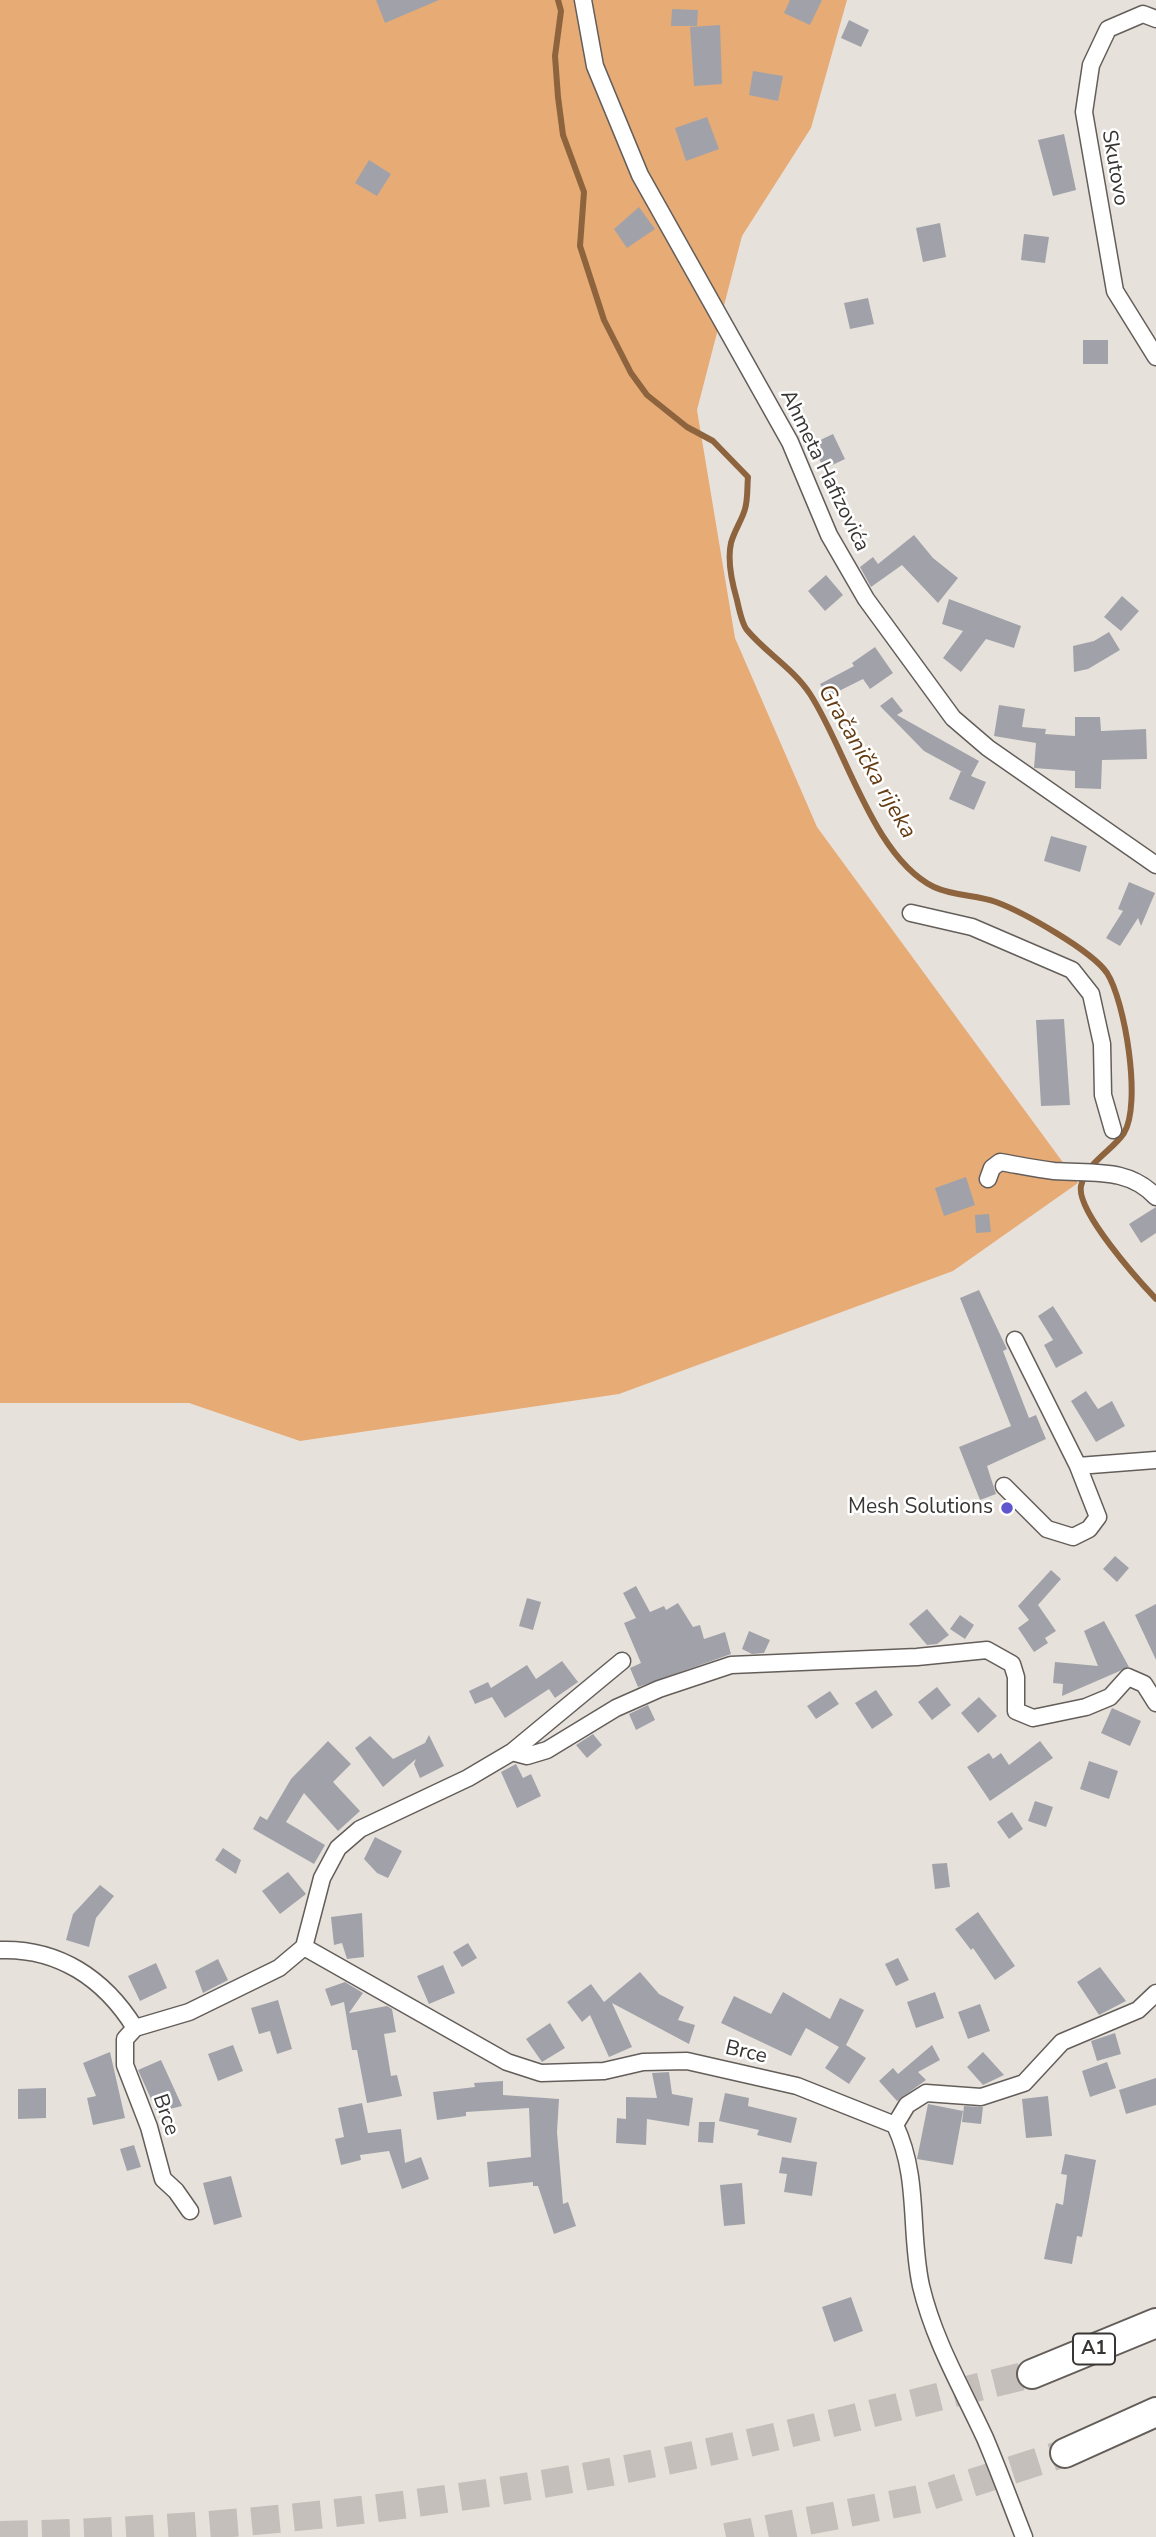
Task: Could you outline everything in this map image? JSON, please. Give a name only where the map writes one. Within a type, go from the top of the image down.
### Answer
[{"type":"highway","name":"A1","points":[[1032,2374],[1156,2323]]},
{"type":"highway","points":[[1065,2453],[1156,2412]]},
{"type":"street","name":"Ahmeta Hafizovića","points":[[583,0],[595,66],[640,175],[790,442],[829,535],[866,599],[953,718],[988,748],[1156,865]]},
{"type":"street","name":"Skutovo","points":[[1156,19],[1143,14],[1108,30],[1091,65],[1084,112],[1115,291],[1156,357]]},
{"type":"street","points":[[911,913],[972,928],[1072,970],[1091,994],[1102,1044],[1103,1095],[1113,1130]]},
{"type":"street","points":[[988,1179],[992,1168],[1000,1162],[1075,1172],[1119,1174],[1137,1180],[1156,1197]]},
{"type":"street","points":[[1004,1486],[1047,1529],[1073,1537],[1088,1529],[1098,1517],[1078,1466],[1015,1340]]},
{"type":"street","points":[[1078,1466],[1156,1460]]},
{"type":"street","points":[[512,1752],[527,1756],[547,1749],[616,1708],[659,1689],[731,1665],[917,1657],[987,1650],[1012,1664],[1016,1677],[1016,1711],[1032,1718],[1086,1707],[1110,1697],[1128,1677],[1144,1684],[1156,1703]]},
{"type":"street","points":[[0,1950],[43,1952],[72,1964],[92,1978],[135,2028],[189,2012],[279,1968],[304,1947],[323,1878],[338,1848],[360,1829],[468,1778],[512,1752],[622,1661]]},
{"type":"street","name":"Brce","points":[[304,1947],[507,2062],[541,2073],[604,2071],[643,2062],[687,2061],[797,2086],[895,2125]]},
{"type":"street","points":[[1024,2537],[985,2438],[939,2343],[921,2286],[913,2221],[912,2172],[895,2125],[907,2105],[926,2093],[981,2097],[1024,2083],[1062,2042],[1138,2010],[1156,1993]]},
{"type":"street","name":"Brce","points":[[135,2028],[123,2046],[125,2066],[149,2127],[163,2179],[176,2191],[190,2211]]},
{"type":"shaded area","points":[[0,0],[847,0],[811,128],[742,236],[697,410],[735,638],[817,827],[1078,1183],[953,1271],[619,1394],[300,1441],[189,1403],[0,1403]]},
{"type":"building","points":[[376,0],[439,0],[385,23]]},
{"type":"building","points":[[790,0],[822,0],[810,25],[784,13]]},
{"type":"building","points":[[672,9],[698,10],[697,26],[671,26]]},
{"type":"building","points":[[849,20],[869,30],[861,47],[841,38]]},
{"type":"building","points":[[720,25],[722,84],[694,86],[690,27]]},
{"type":"building","points":[[753,71],[783,76],[778,101],[749,95]]},
{"type":"building","points":[[707,117],[719,149],[686,161],[675,128]]},
{"type":"building","points":[[1064,134],[1076,190],[1053,196],[1038,140]]},
{"type":"building","points":[[369,160],[391,174],[377,196],[355,183]]},
{"type":"building","points":[[639,207],[655,229],[627,248],[614,229]]},
{"type":"building","points":[[940,223],[946,257],[923,262],[916,228]]},
{"type":"building","points":[[1024,234],[1049,237],[1045,263],[1021,260]]},
{"type":"building","points":[[868,298],[874,324],[850,329],[844,303]]},
{"type":"building","points":[[1083,340],[1108,340],[1108,364],[1083,364]]},
{"type":"building","points":[[833,434],[845,459],[824,469],[812,444]]},
{"type":"building","points":[[914,535],[933,558],[958,578],[938,603],[902,565],[871,587],[860,567],[873,557],[878,564]]},
{"type":"building","points":[[826,575],[843,595],[825,611],[808,591]]},
{"type":"building","points":[[1122,596],[1139,611],[1121,631],[1104,617]]},
{"type":"building","points":[[949,599],[1021,626],[1014,648],[986,639],[961,672],[943,658],[963,631],[942,624]]},
{"type":"building","points":[[1109,632],[1120,650],[1088,669],[1074,672],[1073,646],[1094,641]]},
{"type":"building","points":[[875,647],[893,673],[870,689],[863,679],[827,697],[820,684],[854,666],[852,663]]},
{"type":"building","points":[[892,697],[903,711],[897,715],[979,761],[971,776],[986,782],[974,810],[949,799],[961,771],[924,751],[880,706]]},
{"type":"building","points":[[999,705],[1025,709],[1022,727],[1046,729],[1045,734],[1075,736],[1075,717],[1100,717],[1101,731],[1146,729],[1147,759],[1102,760],[1101,789],[1075,788],[1075,771],[1034,768],[1036,743],[994,736]]},
{"type":"building","points":[[1051,836],[1087,846],[1080,872],[1044,861]]},
{"type":"building","points":[[1129,882],[1155,893],[1141,926],[1138,918],[1120,946],[1106,938],[1123,911],[1118,909]]},
{"type":"building","points":[[1064,1019],[1070,1105],[1041,1106],[1036,1020]]},
{"type":"building","points":[[966,1177],[975,1205],[944,1216],[935,1188]]},
{"type":"building","points":[[1156,1207],[1156,1233],[1141,1243],[1129,1224]]},
{"type":"building","points":[[989,1214],[991,1232],[976,1233],[975,1215]]},
{"type":"building","points":[[979,1290],[1007,1349],[1003,1351],[1029,1418],[1036,1415],[1046,1439],[987,1466],[996,1494],[980,1500],[959,1447],[1011,1426],[960,1298]]},
{"type":"building","points":[[1053,1306],[1083,1353],[1056,1368],[1044,1345],[1053,1340],[1038,1316]]},
{"type":"building","points":[[1086,1391],[1098,1409],[1112,1401],[1125,1426],[1096,1442],[1071,1401]]},
{"type":"building","points":[[1115,1556],[1129,1568],[1117,1582],[1103,1569]]},
{"type":"building","points":[[1051,1570],[1061,1579],[1038,1605],[1056,1631],[1045,1638],[1048,1643],[1034,1652],[1018,1628],[1029,1620],[1018,1606]]},
{"type":"building","points":[[636,1586],[650,1612],[664,1606],[666,1610],[678,1603],[693,1627],[700,1625],[704,1639],[725,1632],[731,1654],[638,1687],[630,1668],[641,1663],[624,1623],[636,1618],[623,1593]]},
{"type":"building","points":[[527,1598],[541,1602],[533,1630],[519,1626]]},
{"type":"building","points":[[1156,1604],[1156,1660],[1135,1615]]},
{"type":"building","points":[[927,1609],[949,1635],[937,1644],[927,1645],[909,1624]]},
{"type":"building","points":[[960,1615],[974,1625],[965,1639],[950,1629]]},
{"type":"building","points":[[1104,1621],[1129,1667],[1062,1696],[1063,1684],[1053,1683],[1055,1662],[1098,1666],[1084,1631]]},
{"type":"building","points":[[749,1631],[770,1640],[764,1653],[752,1654],[742,1649]]},
{"type":"building","points":[[562,1661],[578,1682],[555,1698],[549,1689],[505,1718],[492,1697],[475,1704],[469,1691],[488,1682],[491,1688],[527,1665],[536,1679]]},
{"type":"building","points":[[937,1687],[951,1705],[932,1720],[918,1702]]},
{"type":"building","points":[[876,1690],[893,1715],[872,1729],[855,1703]]},
{"type":"building","points":[[830,1691],[839,1704],[816,1719],[807,1706]]},
{"type":"building","points":[[979,1697],[997,1716],[978,1733],[961,1713]]},
{"type":"building","points":[[648,1705],[655,1720],[636,1730],[629,1714]]},
{"type":"building","points":[[1112,1708],[1141,1721],[1130,1746],[1101,1733]]},
{"type":"building","points":[[593,1734],[602,1745],[587,1758],[576,1745]]},
{"type":"building","points":[[429,1735],[444,1766],[420,1778],[414,1764],[416,1759],[383,1787],[355,1748],[370,1736],[393,1759],[425,1743]]},
{"type":"building","points":[[328,1741],[351,1764],[333,1782],[360,1811],[338,1831],[304,1793],[286,1822],[325,1845],[314,1864],[253,1829],[260,1816],[267,1820],[291,1779]]},
{"type":"building","points":[[1040,1741],[1053,1758],[990,1801],[967,1767],[989,1753],[993,1759],[1001,1753],[1009,1765]]},
{"type":"building","points":[[1089,1761],[1118,1771],[1109,1799],[1080,1789]]},
{"type":"building","points":[[516,1764],[523,1778],[531,1774],[541,1796],[517,1808],[501,1772]]},
{"type":"building","points":[[1035,1801],[1053,1807],[1046,1827],[1028,1821]]},
{"type":"building","points":[[1012,1812],[1023,1829],[1009,1839],[997,1822]]},
{"type":"building","points":[[375,1837],[402,1851],[388,1878],[377,1873],[364,1859]]},
{"type":"building","points":[[223,1848],[241,1860],[236,1874],[215,1860]]},
{"type":"building","points":[[947,1863],[950,1887],[935,1889],[932,1864]]},
{"type":"building","points":[[288,1872],[306,1894],[280,1914],[262,1891]]},
{"type":"building","points":[[100,1885],[114,1896],[96,1918],[89,1947],[66,1940],[73,1914]]},
{"type":"building","points":[[978,1912],[1015,1966],[995,1980],[973,1948],[971,1950],[955,1929]]},
{"type":"building","points":[[362,1913],[364,1957],[347,1959],[342,1943],[334,1945],[331,1917]]},
{"type":"building","points":[[468,1943],[477,1958],[462,1967],[453,1952]]},
{"type":"building","points":[[898,1958],[909,1980],[896,1986],[885,1964]]},
{"type":"building","points":[[218,1959],[228,1980],[203,1993],[195,1971]]},
{"type":"building","points":[[156,1963],[167,1988],[140,2001],[128,1976]]},
{"type":"building","points":[[443,1965],[455,1993],[429,2004],[417,1976]]},
{"type":"building","points":[[1100,1967],[1126,2001],[1099,2015],[1077,1982]]},
{"type":"building","points":[[640,1972],[659,1994],[684,2007],[678,2020],[695,2025],[689,2044],[612,2003],[632,2047],[609,2057],[590,2015],[582,2022],[567,2002],[591,1984],[604,2002]]},
{"type":"building","points":[[345,1982],[363,1993],[349,2013],[387,2006],[392,2009],[396,2032],[384,2034],[391,2076],[397,2075],[402,2096],[367,2103],[357,2050],[352,2050],[344,2002],[331,2006],[325,1989]]},
{"type":"building","points":[[783,1992],[830,2019],[840,1998],[864,2010],[846,2045],[866,2058],[849,2084],[825,2068],[839,2047],[806,2028],[791,2056],[721,2023],[734,1996],[771,2014]]},
{"type":"building","points":[[935,1992],[944,2018],[916,2028],[907,2002]]},
{"type":"building","points":[[278,2000],[292,2049],[277,2054],[270,2031],[259,2034],[251,2008]]},
{"type":"building","points":[[980,2004],[990,2031],[968,2039],[958,2012]]},
{"type":"building","points":[[550,2023],[565,2048],[542,2062],[526,2039]]},
{"type":"building","points":[[1115,2033],[1121,2054],[1097,2061],[1091,2041]]},
{"type":"building","points":[[233,2045],[243,2071],[218,2081],[208,2054]]},
{"type":"building","points":[[932,2045],[940,2060],[918,2072],[926,2080],[897,2101],[879,2081],[893,2068],[898,2074]]},
{"type":"building","points":[[110,2052],[125,2118],[93,2125],[87,2098],[96,2096],[83,2063]]},
{"type":"building","points":[[983,2052],[1004,2075],[983,2085],[967,2067]]},
{"type":"building","points":[[161,2060],[182,2106],[157,2112],[138,2070]]},
{"type":"building","points":[[1107,2062],[1116,2088],[1090,2097],[1082,2071]]},
{"type":"building","points":[[669,2072],[672,2094],[693,2098],[689,2126],[647,2119],[646,2145],[616,2143],[617,2118],[626,2119],[626,2097],[657,2098],[652,2073]]},
{"type":"building","points":[[1156,2078],[1156,2105],[1126,2114],[1119,2090]]},
{"type":"building","points":[[503,2081],[503,2095],[559,2099],[557,2132],[563,2204],[568,2202],[576,2226],[554,2234],[538,2186],[533,2186],[533,2182],[489,2187],[487,2162],[531,2157],[529,2108],[466,2112],[466,2116],[437,2120],[433,2092],[475,2087],[474,2083]]},
{"type":"building","points":[[46,2088],[46,2118],[18,2119],[18,2089]]},
{"type":"building","points":[[725,2093],[749,2098],[748,2106],[797,2118],[791,2143],[757,2135],[759,2130],[719,2121]]},
{"type":"building","points":[[1048,2096],[1052,2136],[1026,2138],[1022,2099]]},
{"type":"building","points":[[362,2103],[368,2133],[401,2129],[405,2163],[421,2157],[429,2179],[402,2189],[389,2151],[360,2155],[361,2160],[341,2165],[335,2139],[344,2137],[338,2108]]},
{"type":"building","points":[[928,2104],[963,2111],[953,2165],[917,2159]]},
{"type":"building","points":[[964,2106],[983,2107],[981,2124],[962,2122]]},
{"type":"building","points":[[699,2122],[715,2122],[713,2143],[698,2142]]},
{"type":"building","points":[[134,2145],[141,2167],[127,2171],[120,2149]]},
{"type":"building","points":[[1065,2154],[1096,2160],[1082,2237],[1077,2236],[1072,2264],[1044,2259],[1056,2203],[1063,2205],[1067,2175],[1061,2174]]},
{"type":"building","points":[[782,2157],[817,2162],[812,2196],[784,2192],[787,2174],[779,2173]]},
{"type":"building","points":[[231,2176],[242,2217],[214,2225],[203,2183]]},
{"type":"building","points":[[742,2183],[745,2224],[724,2226],[720,2185]]},
{"type":"building","points":[[851,2297],[863,2331],[834,2342],[822,2307]]},
{"type":"waterway","name":"Gračanička rijeka","points":[[558,0],[561,11],[555,56],[563,135],[584,192],[580,246],[604,320],[631,373],[647,395],[687,427],[713,441],[748,477],[746,505],[730,550],[732,579],[747,630],[810,694],[877,827],[894,852],[913,872],[941,890],[989,900],[1008,907],[1056,933],[1099,964],[1114,987],[1129,1053],[1129,1119],[1119,1140],[1088,1171],[1081,1186],[1082,1197],[1088,1212],[1110,1245],[1156,1299]]},
{"type":"tunnel","points":[[0,2535],[237,2523],[475,2495],[681,2458],[1032,2374]]},
{"type":"tunnel","points":[[726,2537],[925,2498],[1065,2453]]},
{"type":"place","name":"Mesh Solutions","points":[[1007,1508]]}]
